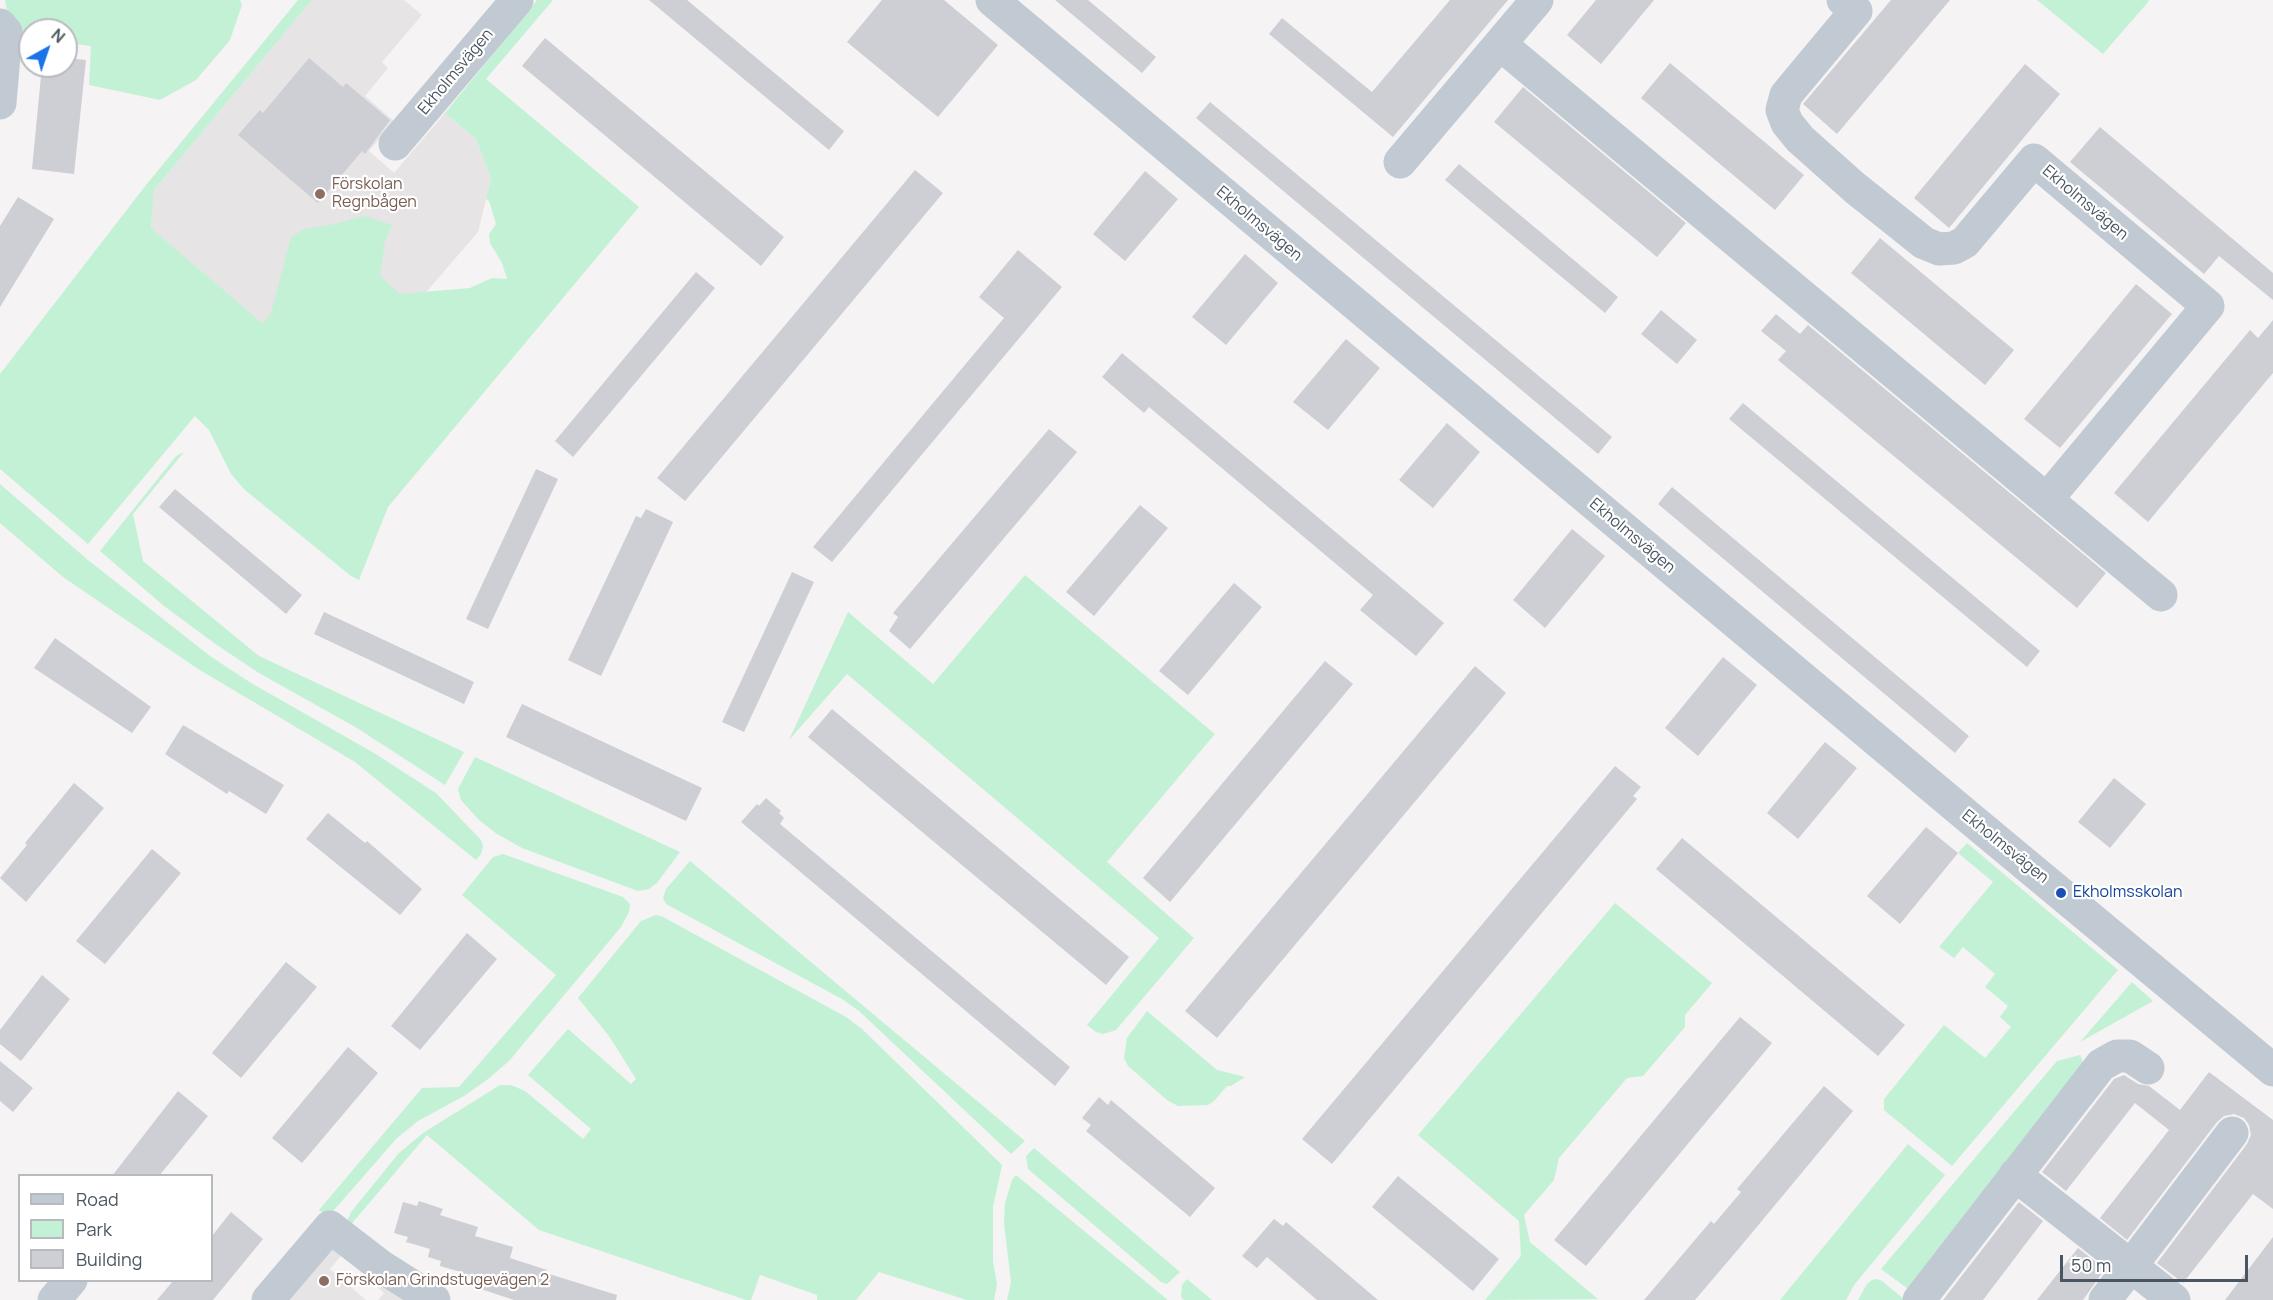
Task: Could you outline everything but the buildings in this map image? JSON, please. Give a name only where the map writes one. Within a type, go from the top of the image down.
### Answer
[{"type":"street","name":"Ekholmsvägen","points":[[395,144],[517,0]]},
{"type":"street","name":"Ekholmsvägen","points":[[992,0],[2273,1070]]},
{"type":"street","points":[[1400,162],[1537,0]]},
{"type":"street","name":"Ekholmsvägen","points":[[1843,0],[1856,11],[1786,95],[1782,110],[1787,123],[1800,139],[1855,188],[1924,243],[1939,249],[1954,248],[1965,242],[2034,160],[2208,306],[2047,499]]},
{"type":"street","points":[[0,26],[6,32],[0,103]]},
{"type":"street","points":[[1500,44],[2161,595]]},
{"type":"street","points":[[1919,1300],[2101,1065],[2117,1056],[2130,1056],[2148,1068]]},
{"type":"street","points":[[2105,1300],[2232,1133]]},
{"type":"street","points":[[2015,1175],[2174,1300]]},
{"type":"street","points":[[268,1300],[330,1227],[382,1268],[434,1300]]},
{"type":"street","points":[[54,1300],[69,1282]]},
{"type":"shaded area","name":"Förskolan Regnbågen","points":[[312,0],[404,0],[422,15],[382,62],[388,68],[365,96],[394,121],[369,151],[394,173],[445,113],[476,139],[491,179],[478,232],[340,392],[151,228],[154,190]]},
{"type":"shaded area","name":"Förskolan Grindstugevägen 2","points":[[339,1239],[412,1300],[378,1300],[384,1293],[342,1255],[330,1269],[366,1300],[289,1300]]},
{"type":"green space","points":[[5,0],[240,0],[242,5],[230,40],[196,80],[160,100],[89,85],[91,46],[78,44],[78,18],[18,18],[18,37],[12,36]]},
{"type":"green space","points":[[298,0],[312,0],[154,190],[151,228],[263,324],[271,313],[291,237],[305,229],[365,216],[392,225],[385,241],[380,276],[400,294],[470,288],[492,278],[507,279],[502,263],[490,243],[489,234],[496,224],[489,201],[486,199],[491,179],[476,139],[445,113],[537,0],[553,0],[486,79],[639,207],[388,507],[359,580],[351,576],[245,490],[231,474],[209,430],[195,416],[88,544],[0,469],[0,374],[146,185]]},
{"type":"green space","points":[[2037,0],[2147,0],[2149,1],[2103,54]]},
{"type":"green space","points":[[184,452],[133,514],[143,561],[259,656],[464,752],[445,785],[357,728],[259,673],[214,643],[164,606],[100,551],[176,456]]},
{"type":"green space","points":[[0,484],[88,560],[210,656],[251,683],[374,753],[436,793],[481,840],[483,846],[481,854],[476,860],[355,762],[198,669],[63,577],[0,523]]},
{"type":"green space","points":[[1025,575],[1215,734],[1107,862],[1194,938],[1116,1030],[1103,1034],[1087,1025],[1159,938],[847,674],[789,740],[848,612],[933,684]]},
{"type":"green space","points":[[475,757],[680,852],[657,883],[649,889],[638,891],[522,848],[497,834],[479,820],[461,800],[458,789]]},
{"type":"green space","points":[[1967,843],[2118,970],[1952,1166],[1884,1110],[1884,1099],[1944,1025],[1985,1058],[2011,1027],[2000,1017],[2008,1006],[1985,987],[1995,974],[1963,947],[1954,958],[1939,947],[1993,882],[1958,853]]},
{"type":"green space","points":[[503,854],[623,897],[630,904],[629,912],[621,927],[509,1061],[464,1096],[418,1121],[396,1139],[328,1217],[319,1210],[422,1088],[459,1087],[556,975],[462,895],[493,857]]},
{"type":"green space","points":[[690,861],[1025,1141],[1011,1154],[859,1011],[842,999],[666,904],[663,898],[666,889]]},
{"type":"green space","points":[[1615,903],[1712,983],[1685,1015],[1685,1027],[1643,1076],[1627,1078],[1559,1158],[1554,1180],[1524,1215],[1530,1242],[1598,1299],[1485,1300],[1521,1256],[1519,1221],[1418,1135]]},
{"type":"green space","points":[[656,915],[846,1017],[862,1029],[1002,1165],[993,1207],[993,1261],[997,1285],[994,1300],[967,1300],[879,1272],[856,1300],[817,1300],[817,1295],[760,1275],[751,1300],[746,1300],[539,1230],[427,1135],[348,1228],[347,1222],[351,1212],[399,1153],[423,1133],[500,1085],[511,1085],[525,1091],[583,1139],[591,1129],[528,1075],[568,1029],[631,1084],[636,1079],[609,1036],[578,998],[641,921]]},
{"type":"green space","points":[[2132,982],[2153,1001],[2080,1042]]},
{"type":"green space","points":[[1147,1011],[1217,1070],[1245,1077],[1227,1086],[1208,1105],[1178,1106],[1167,1100],[1128,1066],[1124,1058],[1127,1038]]},
{"type":"green space","points":[[2080,1055],[2083,1062],[1915,1294],[1881,1269],[2057,1061]]},
{"type":"green space","points":[[1908,1144],[1945,1175],[1854,1285],[1846,1300],[1780,1300]]},
{"type":"green space","points":[[1034,1148],[1180,1272],[1167,1284],[1161,1282],[1028,1169],[1026,1156]]},
{"type":"green space","points":[[1016,1175],[1168,1300],[1007,1300],[1011,1282],[1004,1223],[1005,1203],[1012,1180]]},
{"type":"green space","points":[[1187,1279],[1212,1300],[1184,1300],[1181,1297],[1182,1285]]},
{"type":"green space","points":[[1877,1279],[1905,1300],[1858,1300],[1867,1284]]},
{"type":"place","name":"Förskolan Regnbågen","points":[[320,194]]},
{"type":"place","name":"Ekholmsskolan","points":[[2061,893]]},
{"type":"place","name":"Förskolan Grindstugevägen 2","points":[[324,1281]]}]
